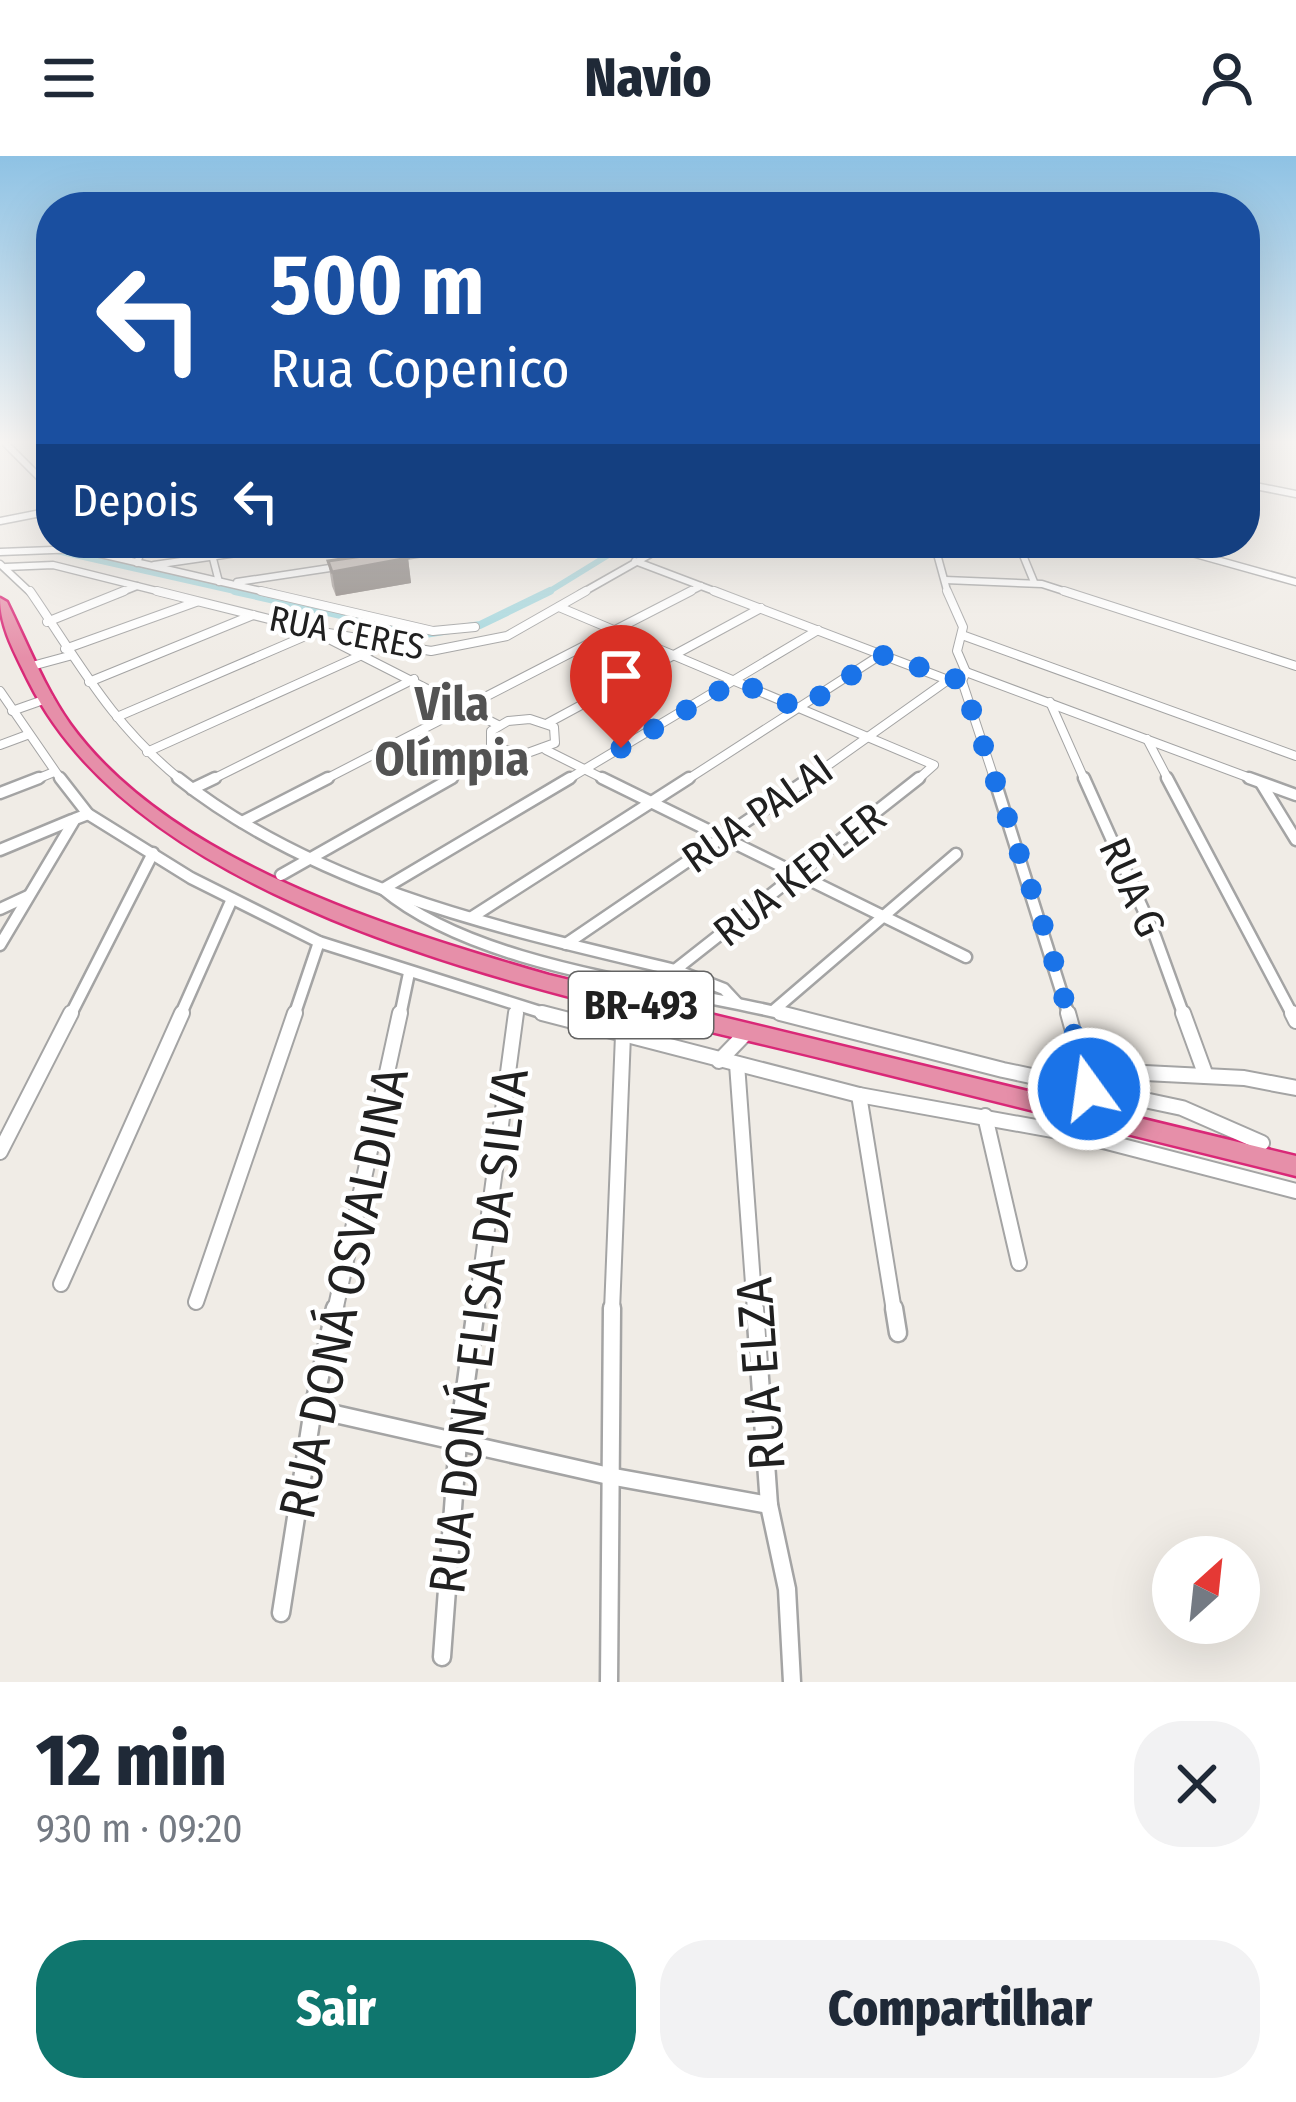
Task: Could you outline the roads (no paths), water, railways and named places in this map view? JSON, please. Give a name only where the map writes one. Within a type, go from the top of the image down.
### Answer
[{"type":"highway","name":"BR-493","points":[[0,602],[71,737],[124,789],[188,836],[271,882],[386,932],[479,963],[1296,1166]]},
{"type":"highway","name":"BR-493","points":[[51,702],[164,806],[281,874],[415,930],[531,967],[1296,1153]]},
{"type":"street","points":[[0,521],[30,515]]},
{"type":"street","points":[[0,551],[36,549]]},
{"type":"street","points":[[117,558],[433,632],[475,627]]},
{"type":"street","points":[[142,564],[143,558]]},
{"type":"street","points":[[142,564],[204,558]]},
{"type":"street","points":[[214,558],[224,583]]},
{"type":"street","name":"RUA CERES","points":[[1,566],[47,564],[315,632],[430,651],[507,636],[641,558]]},
{"type":"street","points":[[938,558],[962,623],[957,651],[964,677],[1089,1089]]},
{"type":"street","points":[[1024,558],[1034,582]]},
{"type":"street","points":[[1209,558],[1296,582]]},
{"type":"street","points":[[635,561],[948,680],[964,677],[1050,703],[1296,795]]},
{"type":"street","points":[[224,583],[352,564]]},
{"type":"street","points":[[1,566],[17,572],[67,653],[147,752],[242,822],[383,890],[566,944],[675,970]]},
{"type":"street","points":[[945,580],[1034,582],[1296,666]]},
{"type":"street","points":[[47,622],[137,586]]},
{"type":"street","points":[[242,822],[701,586]]},
{"type":"street","points":[[32,665],[199,600]]},
{"type":"street","points":[[560,607],[866,736]]},
{"type":"street","points":[[499,751],[488,738],[498,725],[520,719],[548,723],[761,608]]},
{"type":"street","points":[[89,682],[255,614]]},
{"type":"street","points":[[383,890],[818,630]]},
{"type":"street","points":[[117,717],[315,632],[498,725]]},
{"type":"street","points":[[962,635],[1296,756]]},
{"type":"street","points":[[147,752],[384,645]]},
{"type":"street","points":[[472,917],[882,655]]},
{"type":"street","points":[[192,789],[414,679]]},
{"type":"street","name":"RUA PALAI","points":[[566,944],[948,680]]},
{"type":"street","points":[[1,696],[88,814],[232,899],[319,942],[517,1006],[718,1061],[859,1095],[1098,1139],[1296,1191]]},
{"type":"street","points":[[12,711],[51,702]]},
{"type":"street","name":"RUA G","points":[[1050,703],[1155,936],[1206,1076]]},
{"type":"street","points":[[546,750],[558,734],[548,723]]},
{"type":"street","points":[[0,745],[27,735]]},
{"type":"street","name":"RUA KEPLER","points":[[675,970],[933,768],[932,763],[866,736]]},
{"type":"street","points":[[1148,739],[1296,1021]]},
{"type":"street","points":[[281,874],[499,751],[522,755],[546,750],[966,957]]},
{"type":"street","points":[[0,793],[54,772]]},
{"type":"street","points":[[1261,783],[1296,840]]},
{"type":"street","points":[[0,850],[88,814]]},
{"type":"street","points":[[0,945],[75,819]]},
{"type":"street","points":[[0,1152],[153,854]]},
{"type":"street","points":[[773,1011],[956,854]]},
{"type":"street","points":[[383,890],[416,915],[486,940],[1206,1116],[1262,1144]]},
{"type":"street","points":[[0,909],[31,895]]},
{"type":"street","points":[[61,1284],[232,899]]},
{"type":"street","points":[[196,1302],[319,942]]},
{"type":"street","name":"RUA KEPLER","points":[[675,970],[724,988],[737,1003]]},
{"type":"street","name":"RUA DONÁ OSVALDINA","points":[[281,1613],[313,1409],[409,973]]},
{"type":"street","name":"RUA DONÁ ELISA DA SILVA","points":[[442,1657],[458,1441],[517,1006]]},
{"type":"street","points":[[718,1061],[748,1031]]},
{"type":"street","points":[[609,1682],[609,1476],[623,1035]]},
{"type":"street","name":"RUA ELZA","points":[[737,1064],[769,1505],[787,1589],[792,1682]]},
{"type":"street","points":[[1085,1070],[1206,1076],[1296,1088]]},
{"type":"street","points":[[859,1095],[898,1333]]},
{"type":"street","points":[[985,1116],[1018,1263]]},
{"type":"street","points":[[313,1409],[609,1476],[769,1505]]},
{"type":"waterway","points":[[88,558],[248,594]]},
{"type":"waterway","points":[[549,591],[604,558]]},
{"type":"waterway","points":[[235,591],[425,634],[480,625],[549,591]]},
{"type":"waterway","points":[[545,594],[549,591]]},
{"type":"district","name":"Vila Olímpia","points":[[452,730]]}]
